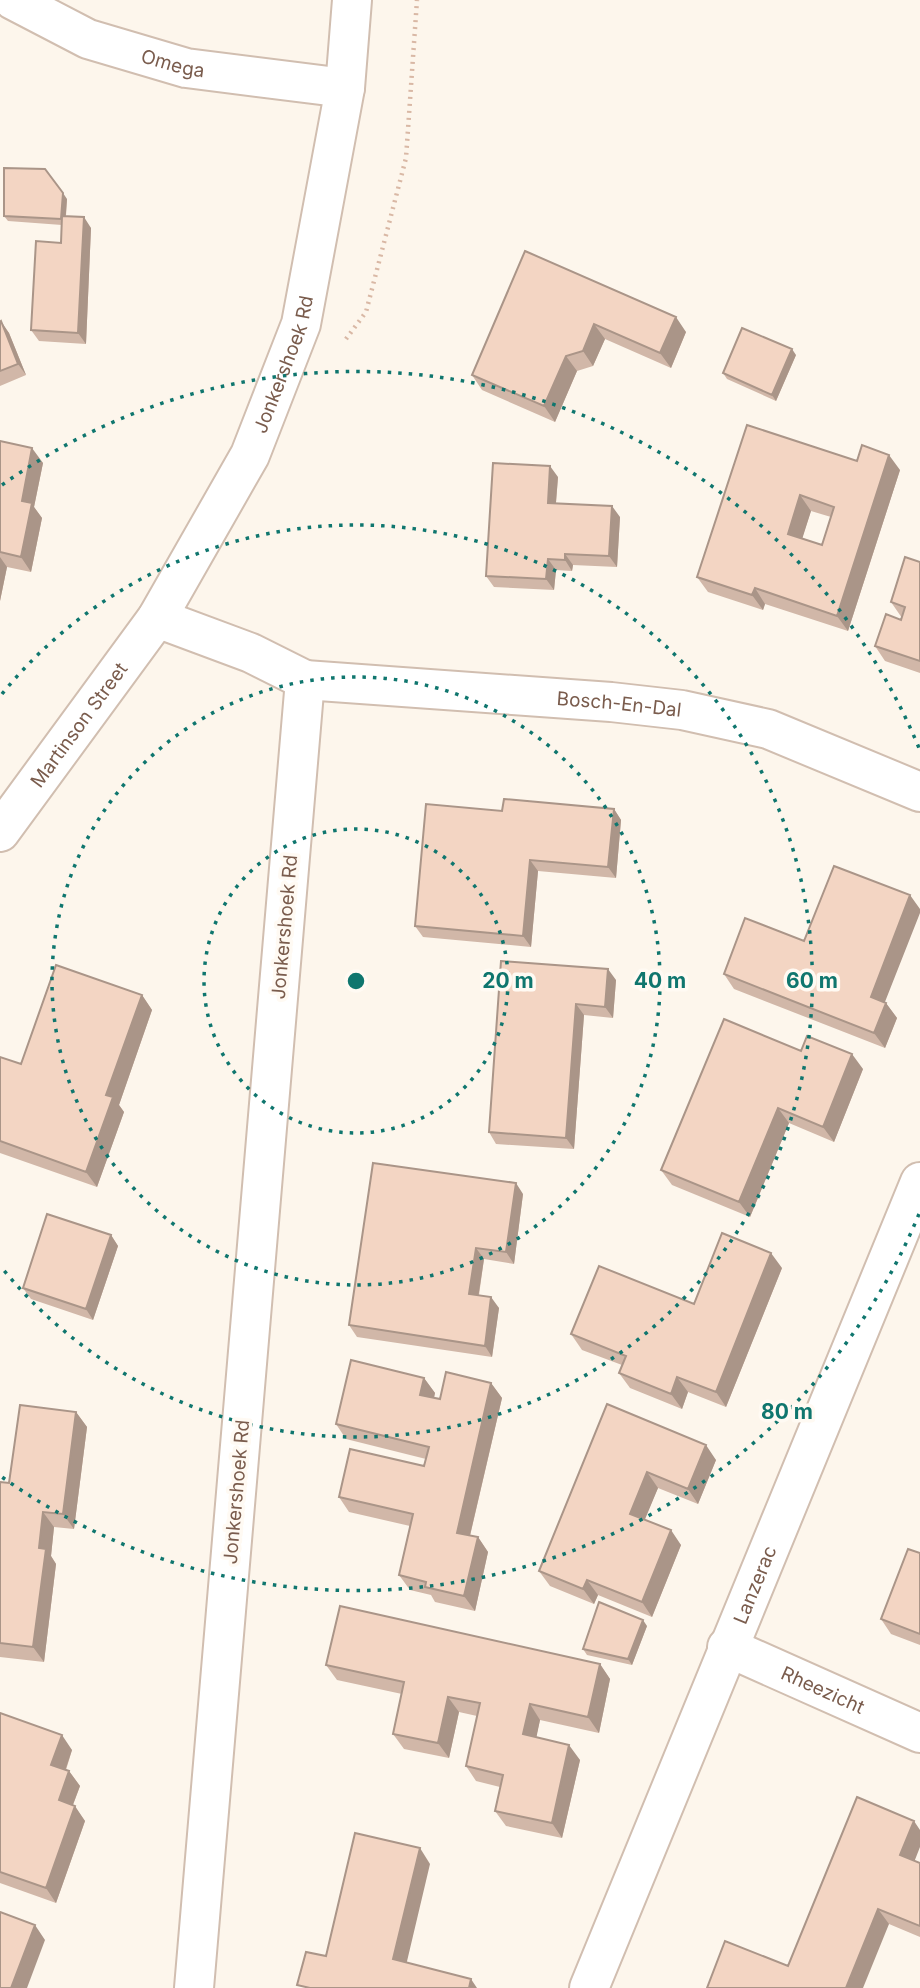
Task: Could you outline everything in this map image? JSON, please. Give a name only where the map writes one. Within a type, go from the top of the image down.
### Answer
[{"type":"street","name":"Omega","points":[[13,0],[88,39],[186,68],[345,88]]},
{"type":"street","name":"Jonkershoek Rd","points":[[157,618],[250,455],[301,324],[345,88],[352,0]]},
{"type":"street","points":[[157,618],[251,653],[305,681]]},
{"type":"street","name":"Martinson Street","points":[[0,832],[157,618]]},
{"type":"street","name":"Jonkershoek Rd","points":[[194,1988],[305,681]]},
{"type":"street","name":"Bosch-En-Dal","points":[[305,681],[611,702],[682,710],[768,729],[920,792]]},
{"type":"street","name":"Lanzerac","points":[[589,1988],[920,1182]]},
{"type":"street","name":"Rheezicht","points":[[727,1647],[920,1733]]},
{"type":"building","points":[[4,168],[45,169],[63,193],[61,219],[4,216]]},
{"type":"building","points":[[62,216],[84,217],[78,333],[31,330],[36,241],[61,243]]},
{"type":"building","points":[[525,251],[676,317],[660,353],[594,324],[583,351],[566,356],[544,406],[472,375]]},
{"type":"building","points":[[0,322],[18,364],[0,371]]},
{"type":"building","points":[[742,328],[792,349],[772,395],[723,373]]},
{"type":"building","points":[[747,425],[857,461],[862,445],[889,455],[837,616],[755,588],[752,595],[697,577]],"holes":[[[800,495],[834,507],[822,545],[788,534]]]},
{"type":"building","points":[[0,441],[32,448],[22,501],[32,503],[21,557],[0,552]]},
{"type":"building","points":[[493,463],[550,466],[548,503],[612,506],[609,556],[565,554],[565,560],[548,559],[546,579],[486,576]]},
{"type":"building","points":[[905,557],[920,562],[920,661],[875,646],[886,614],[901,620],[905,607],[891,602]]},
{"type":"building","points":[[504,799],[614,809],[608,867],[530,860],[523,936],[415,926],[426,804],[502,811]]},
{"type":"building","points":[[834,866],[910,895],[871,997],[886,1003],[874,1033],[724,974],[745,918],[804,941]]},
{"type":"building","points":[[501,961],[608,969],[605,1007],[576,1004],[566,1138],[489,1132]]},
{"type":"building","points":[[56,965],[142,995],[106,1095],[113,1097],[86,1172],[0,1141],[0,1057],[21,1064]]},
{"type":"building","points":[[724,1019],[801,1051],[807,1036],[852,1054],[823,1127],[778,1108],[739,1202],[661,1170]]},
{"type":"building","points":[[373,1163],[516,1183],[506,1252],[476,1248],[469,1294],[491,1297],[485,1346],[349,1325]]},
{"type":"building","points":[[47,1214],[111,1235],[86,1309],[23,1288]]},
{"type":"building","points":[[722,1233],[771,1253],[716,1392],[677,1377],[671,1394],[619,1373],[626,1356],[571,1334],[599,1266],[694,1304]]},
{"type":"building","points":[[351,1360],[424,1378],[420,1395],[440,1399],[446,1372],[491,1383],[457,1533],[478,1537],[464,1596],[425,1587],[426,1582],[399,1575],[413,1514],[339,1497],[350,1449],[424,1466],[429,1447],[336,1424]]},
{"type":"building","points":[[607,1404],[706,1445],[688,1489],[647,1472],[630,1514],[671,1530],[642,1602],[587,1580],[583,1589],[539,1571]]},
{"type":"building","points":[[20,1405],[76,1412],[63,1514],[43,1512],[39,1548],[46,1549],[33,1647],[0,1643],[0,1482],[9,1483]]},
{"type":"building","points":[[908,1549],[920,1553],[920,1634],[881,1619]]},
{"type":"building","points":[[599,1602],[643,1620],[628,1659],[583,1649]]},
{"type":"building","points":[[340,1606],[600,1664],[588,1717],[530,1704],[523,1734],[569,1745],[552,1823],[495,1811],[503,1775],[466,1766],[480,1703],[448,1697],[438,1743],[393,1734],[404,1682],[326,1665]]},
{"type":"building","points":[[0,1713],[62,1735],[51,1765],[69,1771],[59,1800],[75,1806],[46,1888],[0,1872]]},
{"type":"building","points":[[857,1797],[914,1821],[900,1855],[920,1863],[920,1926],[878,1909],[846,1988],[707,1988],[725,1941],[788,1966]]},
{"type":"building","points":[[355,1833],[420,1848],[393,1959],[471,1979],[469,1988],[310,1988],[297,1985],[306,1952],[326,1956]]},
{"type":"building","points":[[0,1912],[35,1925],[11,1988],[0,1988]]}]
